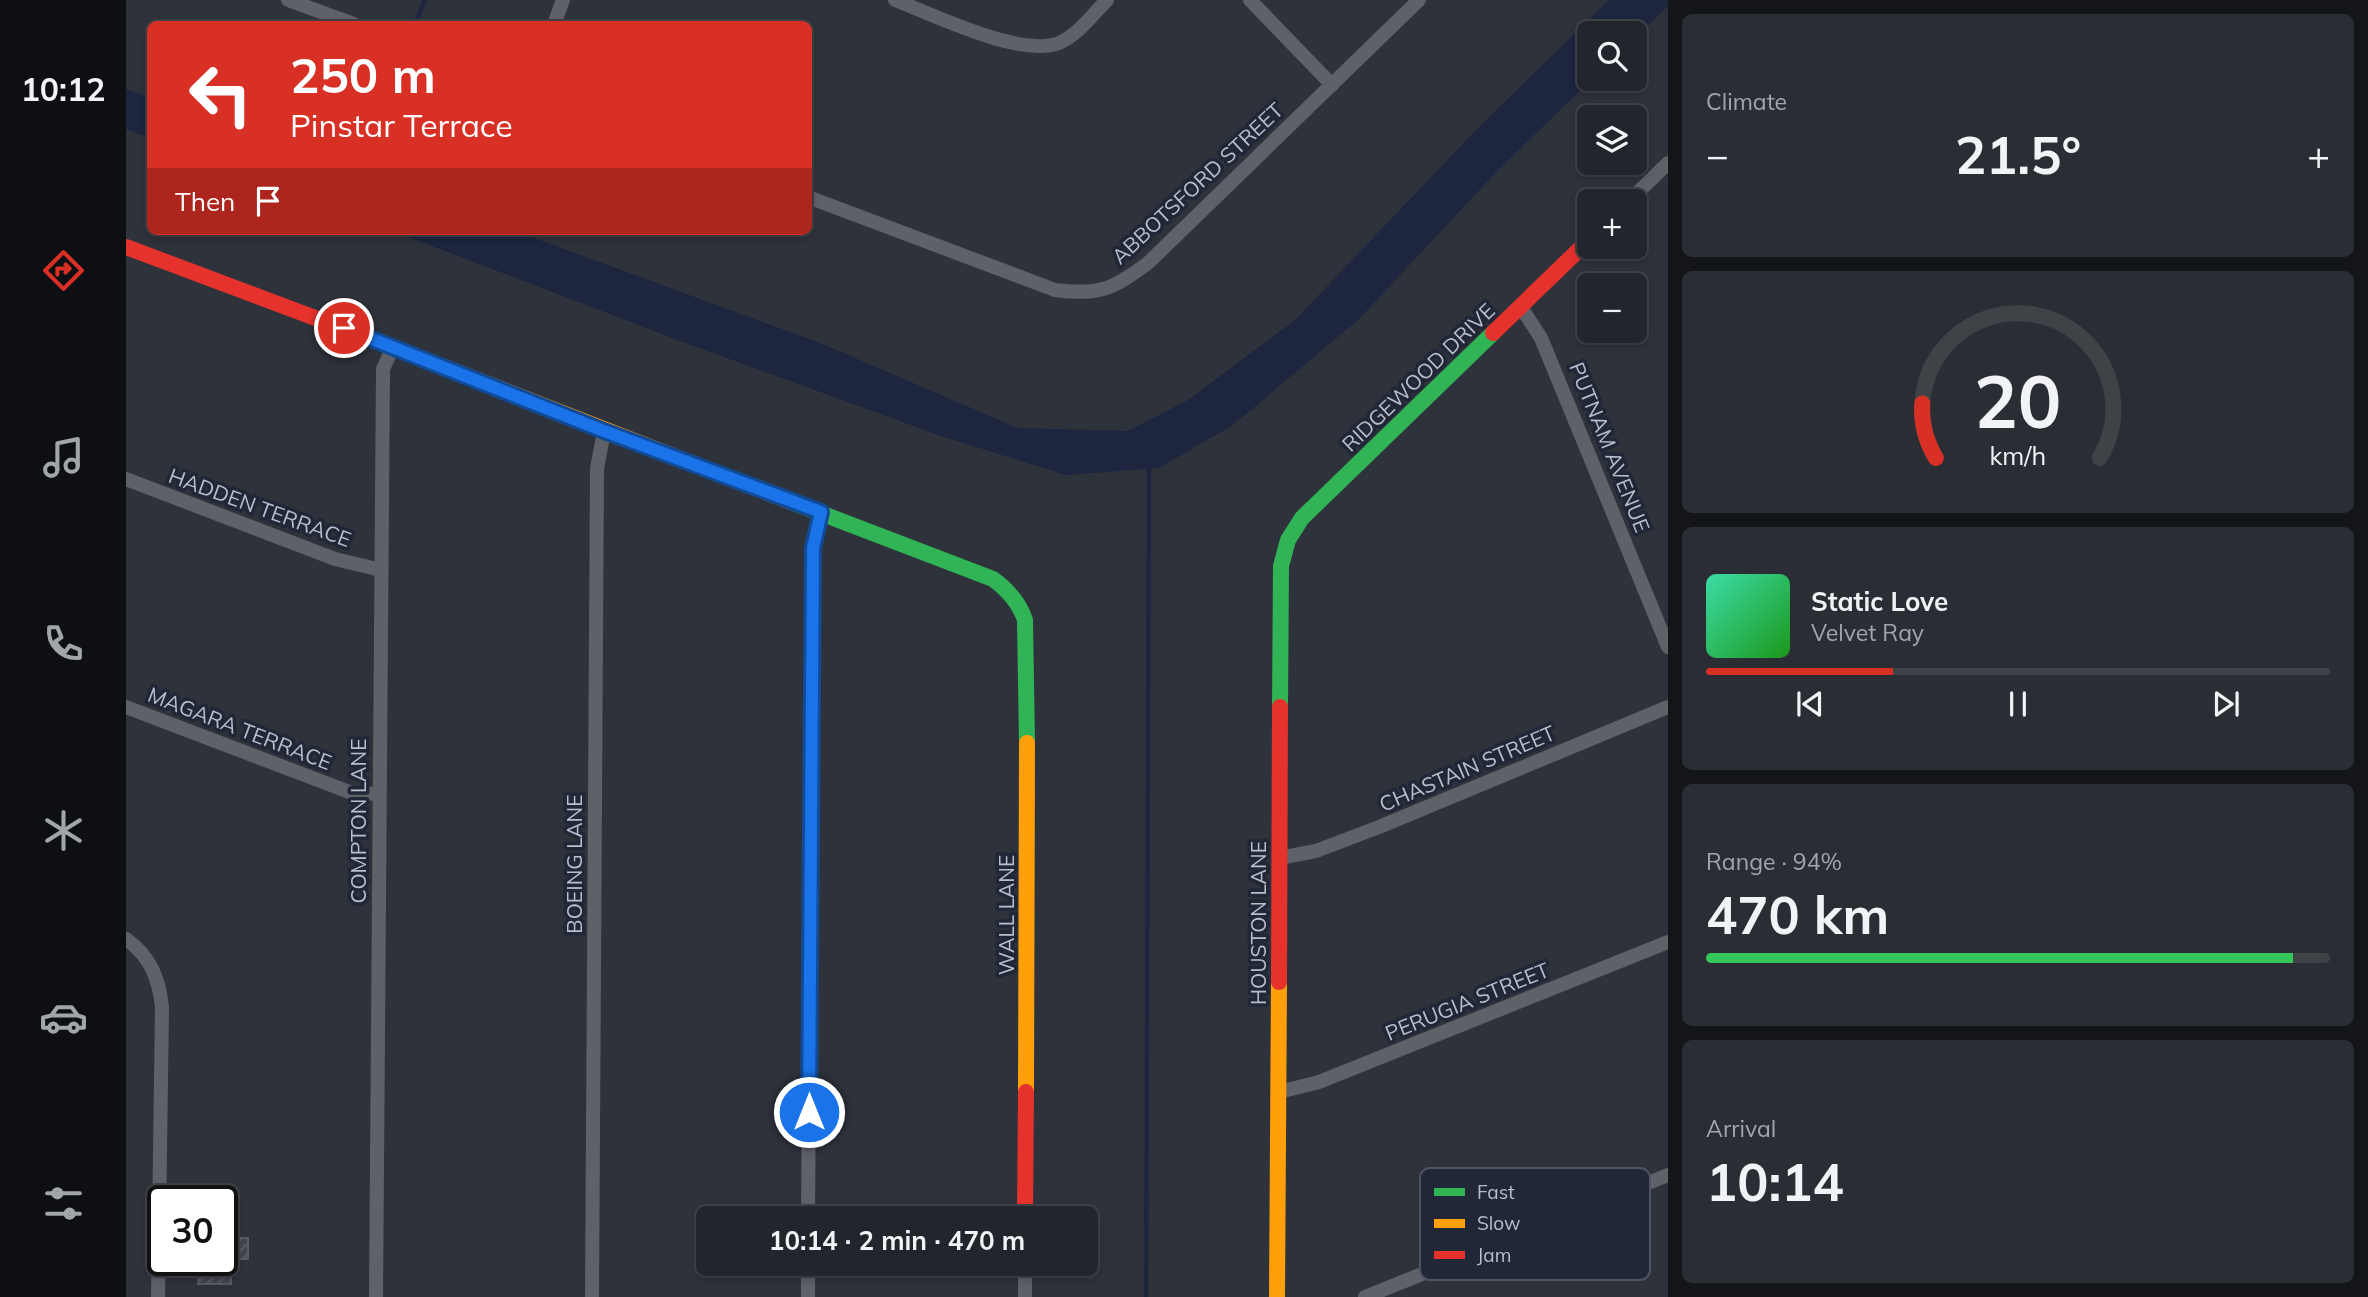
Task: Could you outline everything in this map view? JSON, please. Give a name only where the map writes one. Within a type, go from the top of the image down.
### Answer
[{"type":"street","points":[[290,0],[346,21]]},
{"type":"street","points":[[555,21],[563,0]]},
{"type":"street","points":[[895,0],[989,36],[1028,47],[1044,47],[1060,43],[1070,36],[1107,0]]},
{"type":"street","points":[[1250,0],[1332,85]]},
{"type":"street","name":"ABBOTSFORD STREET","points":[[812,199],[1044,286],[1073,293],[1104,290],[1118,285],[1148,263],[1419,0]]},
{"type":"street","points":[[1641,189],[1668,163]]},
{"type":"street","points":[[126,247],[821,512],[813,548],[808,1206]]},
{"type":"street","name":"RIDGEWOOD DRIVE","points":[[1283,549],[1302,518],[1577,252]]},
{"type":"street","name":"PUTNAM AVENUE","points":[[1521,307],[1541,338],[1668,647]]},
{"type":"street","name":"COMPTON LANE","points":[[376,1297],[383,369],[393,347]]},
{"type":"street","name":"BOEING LANE","points":[[592,1297],[597,469],[604,431]]},
{"type":"street","name":"HADDEN TERRACE","points":[[126,479],[335,559],[381,570]]},
{"type":"street","name":"WALL LANE","points":[[821,512],[993,579],[1009,590],[1026,620],[1028,782],[1025,1206]]},
{"type":"street","name":"HOUSTON LANE","points":[[1277,1297],[1283,549]]},
{"type":"street","name":"MAGARA TERRACE","points":[[126,707],[352,793],[379,794]]},
{"type":"street","name":"CHASTAIN STREET","points":[[1279,858],[1316,851],[1379,827],[1668,707]]},
{"type":"street","points":[[126,939],[146,957],[153,970],[158,981],[162,1007],[159,1297]]},
{"type":"street","name":"PERUGIA STREET","points":[[1279,1092],[1319,1082],[1668,942]]},
{"type":"street","points":[[1650,1182],[1668,1175]]},
{"type":"street","points":[[1365,1297],[1420,1275]]},
{"type":"street","points":[[808,1276],[808,1297]]},
{"type":"street","points":[[1025,1276],[1025,1297]]},
{"type":"water","points":[[1609,0],[1668,0],[1668,6],[1647,26],[1647,21],[1588,21]]},
{"type":"water","points":[[1577,31],[1577,91],[1580,91],[1498,170],[1359,319],[1233,425],[1159,468],[1066,475],[941,436],[683,342],[403,235],[526,235],[820,343],[1018,428],[1128,431],[1188,400],[1295,320],[1477,129]]},
{"type":"water","points":[[126,89],[147,97],[147,137],[126,129]]},
{"type":"building","points":[[238,1238],[248,1238],[248,1259],[238,1259]]},
{"type":"building","points":[[199,1276],[231,1276],[231,1284],[198,1284]]},
{"type":"waterway","points":[[416,21],[425,0]]},
{"type":"waterway","points":[[1146,1297],[1149,465]]},
{"type":"traffic: fast","points":[[1280,707],[1281,566],[1288,540],[1302,518],[1493,333]]},
{"type":"traffic: fast","points":[[789,501],[993,579],[1008,592],[1025,620],[1027,743]]},
{"type":"traffic: slow","points":[[382,343],[789,501]]},
{"type":"traffic: slow","points":[[1026,1092],[1027,743]]},
{"type":"traffic: slow","points":[[1277,1297],[1279,982]]},
{"type":"traffic: jam","points":[[126,247],[382,343]]},
{"type":"traffic: jam","points":[[1493,333],[1577,252]]},
{"type":"traffic: jam","points":[[1279,982],[1280,707]]},
{"type":"traffic: jam","points":[[1025,1206],[1026,1092]]},
{"type":"route","points":[[344,328],[604,431],[821,512],[813,548],[809,1112]]}]
